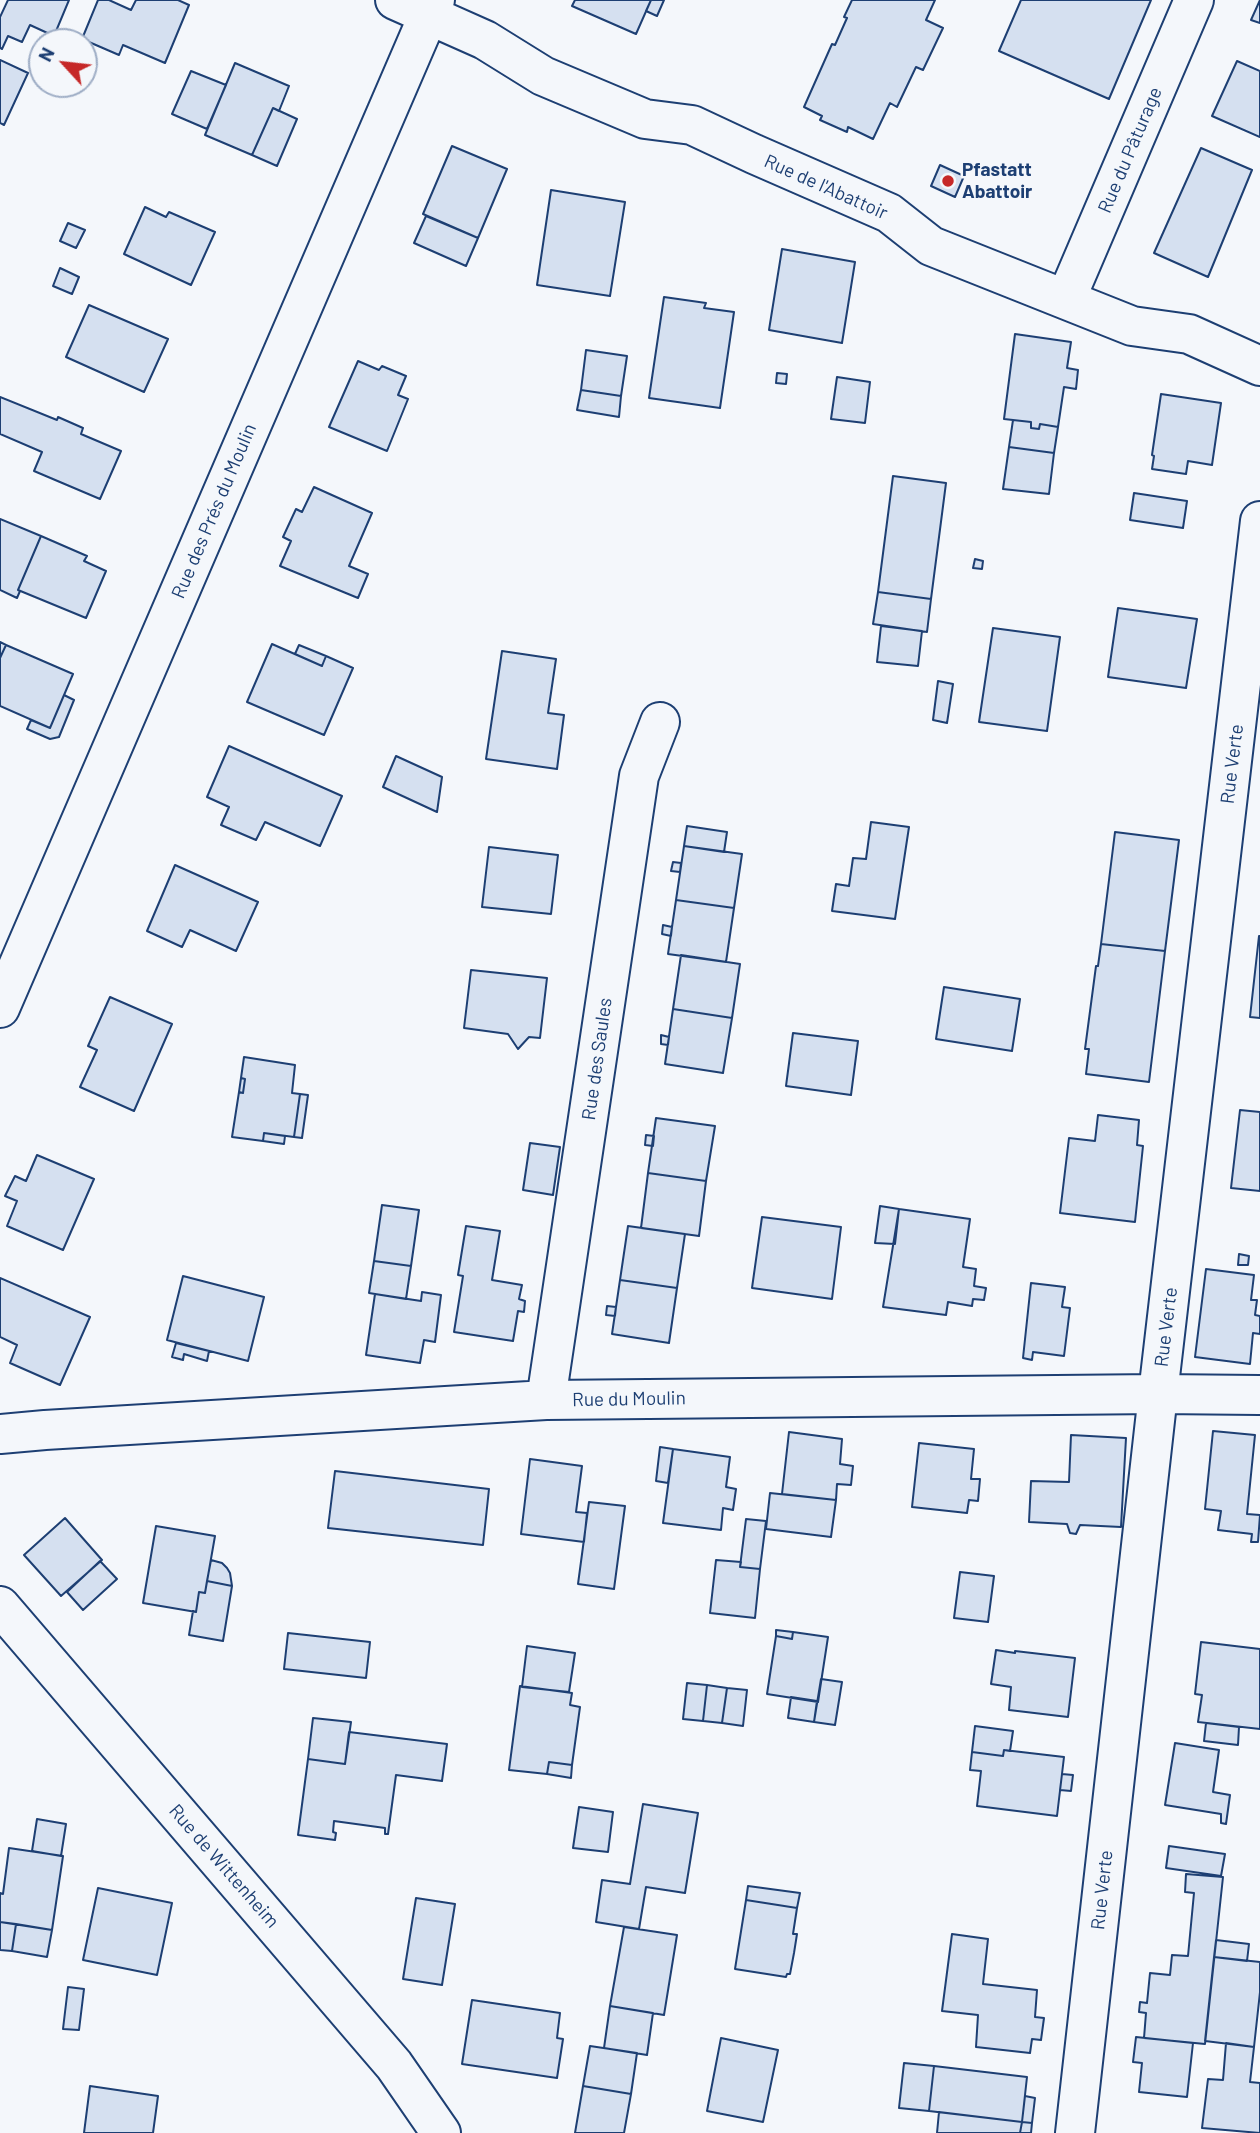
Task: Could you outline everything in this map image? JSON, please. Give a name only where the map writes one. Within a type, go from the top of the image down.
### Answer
[{"type":"street","name":"Rue de l'Abattoir","points":[[395,0],[432,8],[543,76],[645,119],[692,125],[889,213],[931,246],[1132,326],[1189,334],[1260,366]]},
{"type":"street","name":"Rue du Pâturage","points":[[1066,299],[1194,0]]},
{"type":"street","name":"Rue des Prés du Moulin","points":[[0,1008],[432,8]]},
{"type":"street","name":"Rue Verte","points":[[1075,2133],[1260,521]]},
{"type":"street","name":"Rue des Saules","points":[[546,1400],[639,776],[660,722]]},
{"type":"street","name":"Rue du Moulin","points":[[0,1434],[546,1400],[1260,1395]]},
{"type":"street","name":"Rue de Wittenheim","points":[[0,1606],[385,2054],[440,2133]]},
{"type":"building","points":[[8,0],[69,0],[57,28],[37,28],[30,25],[22,42],[8,36],[2,49],[0,17]]},
{"type":"building","points":[[98,0],[109,0],[131,10],[136,0],[178,0],[189,5],[165,63],[123,45],[119,55],[98,46],[98,28],[87,28]]},
{"type":"building","points":[[575,0],[651,0],[636,34],[572,6]]},
{"type":"building","points":[[651,0],[664,0],[657,16],[646,11]]},
{"type":"building","points":[[852,0],[935,0],[926,20],[943,28],[923,70],[916,67],[897,107],[890,103],[873,139],[848,127],[847,132],[820,120],[822,116],[804,107],[832,44],[835,45]]},
{"type":"building","points":[[1021,0],[1151,0],[1109,99],[999,51]]},
{"type":"building","points":[[1260,0],[1260,23],[1251,20]]},
{"type":"building","points":[[0,60],[28,73],[4,125],[0,123]]},
{"type":"building","points":[[1237,61],[1260,71],[1260,137],[1212,116]]},
{"type":"building","points":[[235,63],[289,86],[279,111],[273,108],[252,155],[205,135]]},
{"type":"building","points":[[191,71],[226,85],[207,129],[172,114]]},
{"type":"building","points":[[273,108],[297,119],[277,166],[252,155]]},
{"type":"building","points":[[452,146],[507,169],[478,238],[423,214]]},
{"type":"building","points":[[1201,148],[1252,170],[1208,277],[1154,253]]},
{"type":"building","name":"Pfastatt Abattoir","points":[[940,165],[964,176],[955,197],[931,186]]},
{"type":"building","points":[[551,190],[625,202],[610,296],[537,285]]},
{"type":"building","points":[[145,207],[166,217],[169,212],[215,232],[191,285],[124,254]]},
{"type":"building","points":[[426,216],[478,238],[466,266],[414,243]]},
{"type":"building","points":[[68,223],[85,230],[76,248],[60,241]]},
{"type":"building","points":[[782,249],[855,262],[842,343],[769,330]]},
{"type":"building","points":[[60,268],[79,277],[72,294],[53,286]]},
{"type":"building","points":[[664,297],[706,303],[704,308],[734,312],[720,408],[649,398]]},
{"type":"building","points":[[89,305],[168,339],[144,392],[66,357]]},
{"type":"building","points":[[1015,334],[1071,342],[1067,368],[1078,370],[1076,389],[1064,387],[1058,427],[1040,424],[1039,429],[1031,428],[1031,422],[1004,419]]},
{"type":"building","points":[[586,350],[627,356],[621,396],[581,390]]},
{"type":"building","points":[[358,361],[379,370],[382,366],[406,376],[398,395],[408,399],[387,451],[329,427]]},
{"type":"building","points":[[777,373],[787,374],[786,384],[776,383]]},
{"type":"building","points":[[837,377],[870,382],[865,423],[831,419]]},
{"type":"building","points":[[581,390],[621,396],[619,417],[577,410]]},
{"type":"building","points":[[1161,394],[1221,403],[1212,465],[1188,461],[1186,474],[1152,469]]},
{"type":"building","points":[[0,397],[83,428],[81,434],[121,451],[100,499],[34,471],[42,452],[0,434]]},
{"type":"building","points":[[1013,420],[1031,422],[1031,428],[1039,429],[1040,424],[1058,427],[1054,453],[1009,447]]},
{"type":"building","points":[[1009,447],[1054,453],[1049,494],[1003,489]]},
{"type":"building","points":[[893,476],[946,483],[931,599],[878,592]]},
{"type":"building","points":[[314,487],[372,513],[349,566],[368,574],[358,598],[280,566],[291,541],[283,537],[296,509],[302,512]]},
{"type":"building","points":[[1134,493],[1187,501],[1183,528],[1130,520]]},
{"type":"building","points":[[0,519],[41,536],[17,598],[0,590]]},
{"type":"building","points":[[41,536],[87,556],[84,561],[106,571],[86,618],[18,590]]},
{"type":"building","points":[[975,559],[983,561],[982,569],[973,568]]},
{"type":"building","points":[[878,592],[931,599],[927,632],[873,624]]},
{"type":"building","points":[[1118,608],[1197,619],[1186,688],[1108,677]]},
{"type":"building","points":[[881,626],[922,631],[918,666],[877,662]]},
{"type":"building","points":[[993,628],[1060,637],[1047,731],[979,722]]},
{"type":"building","points":[[0,642],[6,645],[0,658]]},
{"type":"building","points":[[272,644],[322,666],[326,656],[353,668],[324,735],[247,702]]},
{"type":"building","points":[[6,645],[73,674],[50,728],[0,706],[0,658]]},
{"type":"building","points":[[299,645],[326,656],[322,666],[295,654]]},
{"type":"building","points":[[502,651],[556,659],[548,713],[564,715],[557,769],[486,759]]},
{"type":"building","points":[[938,681],[953,684],[947,723],[933,720]]},
{"type":"building","points":[[64,695],[74,700],[59,737],[50,739],[27,729],[31,720],[50,728]]},
{"type":"building","points":[[229,746],[342,796],[320,846],[265,822],[256,840],[221,825],[229,807],[207,797]]},
{"type":"building","points":[[396,756],[442,777],[437,812],[383,787]]},
{"type":"building","points":[[871,822],[909,827],[895,919],[832,911],[836,884],[849,886],[853,858],[866,859]]},
{"type":"building","points":[[687,826],[727,832],[724,852],[684,846]]},
{"type":"building","points":[[1115,832],[1179,840],[1165,951],[1101,944]]},
{"type":"building","points":[[684,846],[742,854],[734,908],[676,900]]},
{"type":"building","points":[[489,847],[558,855],[551,914],[482,907]]},
{"type":"building","points":[[673,862],[681,863],[680,872],[671,871]]},
{"type":"building","points":[[175,865],[258,902],[236,951],[190,930],[182,947],[147,931]]},
{"type":"building","points":[[676,900],[734,908],[726,962],[668,954]]},
{"type":"building","points":[[663,925],[672,927],[671,936],[662,934]]},
{"type":"building","points":[[1260,936],[1260,1018],[1250,1017]]},
{"type":"building","points":[[1101,944],[1165,951],[1149,1082],[1086,1074],[1089,1049],[1085,1049]]},
{"type":"building","points":[[681,955],[740,964],[732,1018],[673,1009]]},
{"type":"building","points":[[471,970],[547,978],[540,1038],[529,1037],[518,1049],[508,1034],[464,1028]]},
{"type":"building","points":[[944,987],[1020,999],[1012,1051],[936,1039]]},
{"type":"building","points":[[110,997],[172,1024],[134,1111],[80,1087],[97,1050],[88,1046]]},
{"type":"building","points":[[673,1009],[732,1018],[723,1073],[665,1064]]},
{"type":"building","points":[[793,1033],[858,1041],[851,1095],[786,1086]]},
{"type":"building","points":[[661,1035],[669,1037],[668,1045],[661,1044]]},
{"type":"building","points":[[244,1057],[295,1065],[292,1093],[300,1094],[294,1137],[264,1133],[263,1141],[232,1137],[239,1092],[243,1093],[245,1079],[241,1078]]},
{"type":"building","points":[[241,1078],[245,1079],[243,1093],[239,1092]]},
{"type":"building","points":[[300,1094],[308,1095],[302,1138],[294,1137]]},
{"type":"building","points":[[1240,1110],[1260,1112],[1260,1191],[1231,1188]]},
{"type":"building","points":[[1098,1115],[1139,1120],[1137,1145],[1143,1146],[1135,1222],[1060,1213],[1069,1138],[1095,1141]]},
{"type":"building","points":[[656,1118],[715,1126],[706,1181],[648,1173]]},
{"type":"building","points":[[264,1133],[285,1136],[284,1144],[263,1141]]},
{"type":"building","points":[[646,1135],[654,1136],[653,1146],[645,1145]]},
{"type":"building","points":[[530,1143],[560,1147],[553,1195],[523,1190]]},
{"type":"building","points":[[37,1155],[94,1179],[63,1250],[7,1226],[17,1201],[5,1196],[15,1176],[26,1181]]},
{"type":"building","points":[[648,1173],[706,1181],[699,1236],[641,1228]]},
{"type":"building","points":[[382,1205],[419,1210],[411,1266],[374,1261]]},
{"type":"building","points":[[880,1206],[899,1209],[895,1244],[875,1243]]},
{"type":"building","points":[[899,1209],[970,1219],[963,1267],[976,1269],[974,1286],[986,1288],[984,1300],[973,1299],[972,1306],[948,1302],[946,1315],[883,1307]]},
{"type":"building","points":[[762,1217],[841,1227],[832,1299],[752,1288]]},
{"type":"building","points":[[466,1226],[500,1231],[492,1280],[522,1285],[519,1299],[525,1301],[524,1312],[518,1311],[513,1341],[454,1332],[463,1276],[458,1275]]},
{"type":"building","points":[[628,1226],[685,1234],[677,1288],[620,1280]]},
{"type":"building","points":[[1239,1254],[1249,1256],[1248,1265],[1238,1265]]},
{"type":"building","points":[[374,1261],[411,1266],[406,1299],[369,1293]]},
{"type":"building","points":[[1206,1269],[1254,1275],[1251,1300],[1257,1300],[1255,1315],[1260,1316],[1260,1334],[1253,1333],[1250,1364],[1195,1357]]},
{"type":"building","points":[[183,1276],[264,1297],[248,1361],[167,1340]]},
{"type":"building","points":[[0,1278],[90,1317],[60,1385],[10,1363],[17,1345],[0,1337]]},
{"type":"building","points":[[620,1280],[677,1288],[669,1343],[612,1334]]},
{"type":"building","points":[[1031,1283],[1065,1287],[1062,1307],[1070,1308],[1064,1356],[1033,1352],[1032,1360],[1023,1358]]},
{"type":"building","points":[[422,1292],[441,1295],[435,1342],[424,1340],[420,1363],[366,1355],[375,1294],[421,1301]]},
{"type":"building","points":[[607,1306],[616,1307],[615,1316],[606,1315]]},
{"type":"building","points":[[176,1343],[209,1351],[207,1361],[184,1354],[183,1360],[172,1357]]},
{"type":"building","points":[[1213,1431],[1255,1435],[1247,1514],[1260,1515],[1258,1542],[1251,1542],[1252,1534],[1218,1530],[1221,1511],[1205,1509]]},
{"type":"building","points":[[789,1432],[842,1439],[840,1464],[853,1466],[851,1485],[837,1484],[836,1500],[782,1494]]},
{"type":"building","points":[[1071,1435],[1126,1438],[1121,1527],[1080,1525],[1076,1534],[1070,1533],[1067,1524],[1029,1522],[1031,1481],[1069,1482]]},
{"type":"building","points":[[919,1443],[974,1449],[971,1479],[980,1479],[978,1501],[969,1500],[967,1513],[912,1507]]},
{"type":"building","points":[[660,1447],[673,1449],[668,1483],[656,1481]]},
{"type":"building","points":[[673,1449],[730,1457],[726,1487],[736,1489],[733,1510],[723,1508],[721,1530],[663,1523]]},
{"type":"building","points":[[530,1459],[582,1466],[576,1512],[587,1513],[584,1542],[521,1534]]},
{"type":"building","points":[[335,1471],[489,1489],[483,1545],[328,1528]]},
{"type":"building","points":[[770,1493],[836,1500],[831,1537],[766,1529]]},
{"type":"building","points":[[589,1502],[625,1506],[614,1589],[578,1584]]},
{"type":"building","points":[[65,1518],[102,1560],[61,1596],[24,1555]]},
{"type":"building","points":[[746,1519],[766,1521],[760,1569],[740,1567]]},
{"type":"building","points":[[156,1526],[215,1536],[205,1593],[199,1592],[196,1612],[143,1603]]},
{"type":"building","points":[[211,1560],[222,1563],[227,1568],[232,1586],[207,1581]]},
{"type":"building","points":[[716,1560],[741,1562],[740,1567],[760,1569],[755,1618],[710,1613]]},
{"type":"building","points":[[100,1561],[117,1579],[83,1610],[67,1592]]},
{"type":"building","points":[[960,1572],[994,1576],[988,1622],[954,1618]]},
{"type":"building","points":[[207,1581],[232,1586],[223,1641],[189,1635],[199,1592],[205,1593]]},
{"type":"building","points":[[776,1630],[793,1632],[792,1639],[776,1636]]},
{"type":"building","points":[[793,1632],[828,1637],[818,1702],[767,1694],[776,1636],[792,1639]]},
{"type":"building","points":[[288,1633],[370,1642],[366,1678],[284,1669]]},
{"type":"building","points":[[1201,1642],[1260,1649],[1260,1729],[1198,1722],[1202,1695],[1195,1694]]},
{"type":"building","points":[[527,1646],[575,1653],[569,1692],[522,1687]]},
{"type":"building","points":[[996,1650],[1075,1658],[1068,1717],[1009,1710],[1011,1687],[991,1684]]},
{"type":"building","points":[[821,1679],[842,1682],[835,1725],[814,1722]]},
{"type":"building","points":[[687,1683],[707,1685],[703,1721],[683,1719]]},
{"type":"building","points":[[707,1685],[727,1688],[722,1723],[703,1721]]},
{"type":"building","points":[[520,1686],[572,1693],[570,1705],[580,1707],[572,1765],[549,1762],[547,1774],[509,1770]]},
{"type":"building","points":[[727,1688],[747,1690],[743,1726],[722,1723]]},
{"type":"building","points":[[791,1697],[817,1701],[814,1722],[788,1718]]},
{"type":"building","points":[[313,1718],[351,1722],[345,1764],[308,1759]]},
{"type":"building","points":[[1206,1723],[1239,1727],[1238,1745],[1204,1741]]},
{"type":"building","points":[[975,1726],[1013,1731],[1010,1751],[1004,1750],[1003,1756],[972,1752]]},
{"type":"building","points":[[349,1732],[447,1744],[442,1781],[396,1775],[388,1834],[385,1834],[385,1828],[334,1821],[335,1840],[298,1835],[308,1759],[345,1764]]},
{"type":"building","points":[[1175,1743],[1219,1750],[1213,1792],[1230,1795],[1226,1824],[1221,1823],[1221,1814],[1165,1805]]},
{"type":"building","points":[[1004,1750],[1064,1757],[1057,1816],[977,1806],[981,1771],[970,1770],[972,1752],[1003,1756]]},
{"type":"building","points":[[549,1762],[572,1765],[571,1778],[547,1774]]},
{"type":"building","points":[[1062,1774],[1073,1775],[1071,1791],[1060,1790]]},
{"type":"building","points":[[643,1804],[698,1813],[685,1893],[646,1887],[639,1929],[596,1922],[602,1880],[630,1884]]},
{"type":"building","points":[[579,1807],[613,1812],[608,1852],[573,1848]]},
{"type":"building","points":[[37,1819],[66,1824],[61,1856],[32,1851]]},
{"type":"building","points":[[1169,1846],[1225,1854],[1221,1876],[1166,1868]]},
{"type":"building","points":[[9,1848],[63,1856],[52,1930],[0,1922],[0,1893],[3,1894]]},
{"type":"building","points":[[1186,1874],[1223,1877],[1205,2044],[1144,2038],[1146,2013],[1139,2012],[1140,2002],[1147,2003],[1150,1973],[1170,1975],[1172,1955],[1188,1956],[1194,1893],[1185,1892]]},
{"type":"building","points":[[748,1886],[800,1893],[797,1908],[746,1900]]},
{"type":"building","points":[[98,1888],[172,1903],[157,1975],[83,1960]]},
{"type":"building","points":[[416,1898],[455,1904],[442,1985],[403,1979]]},
{"type":"building","points":[[746,1900],[797,1908],[793,1934],[797,1934],[794,1953],[790,1974],[786,1977],[735,1969]]},
{"type":"building","points":[[0,1922],[16,1924],[12,1951],[0,1950]]},
{"type":"building","points":[[16,1924],[52,1930],[47,1957],[12,1951]]},
{"type":"building","points":[[624,1927],[677,1935],[664,2015],[610,2006]]},
{"type":"building","points":[[952,1934],[988,1939],[983,1984],[1037,1990],[1035,2017],[1044,2018],[1041,2040],[1032,2039],[1030,2053],[976,2047],[978,2015],[942,2011]]},
{"type":"building","points":[[1216,1940],[1249,1944],[1247,1961],[1214,1957]]},
{"type":"building","points":[[1214,1957],[1260,1962],[1260,1992],[1254,2047],[1205,2041]]},
{"type":"building","points":[[68,1987],[84,1989],[79,2030],[63,2029]]},
{"type":"building","points":[[472,2000],[560,2013],[557,2038],[563,2039],[557,2078],[462,2064]]},
{"type":"building","points":[[610,2006],[653,2013],[647,2055],[604,2048]]},
{"type":"building","points":[[1136,2037],[1193,2043],[1187,2097],[1139,2092],[1142,2063],[1133,2062]]},
{"type":"building","points":[[721,2038],[778,2050],[763,2122],[707,2111]]},
{"type":"building","points":[[1226,2043],[1254,2047],[1250,2082],[1260,2083],[1260,2133],[1202,2128],[1208,2079],[1223,2080]]},
{"type":"building","points":[[590,2046],[637,2053],[631,2094],[583,2086]]},
{"type":"building","points":[[904,2063],[934,2066],[929,2111],[899,2108]]},
{"type":"building","points":[[934,2066],[1027,2077],[1022,2122],[929,2111]]},
{"type":"building","points":[[90,2086],[158,2096],[153,2133],[84,2133]]},
{"type":"building","points":[[583,2086],[631,2094],[624,2133],[575,2133]]},
{"type":"building","points":[[1025,2096],[1035,2098],[1032,2123],[1022,2122]]},
{"type":"building","points":[[939,2112],[1022,2122],[1020,2133],[937,2133]]},
{"type":"building","points":[[1022,2122],[1032,2123],[1031,2133],[1020,2133]]},
{"type":"place","name":"Pfastatt Abattoir","points":[[948,181]]}]
